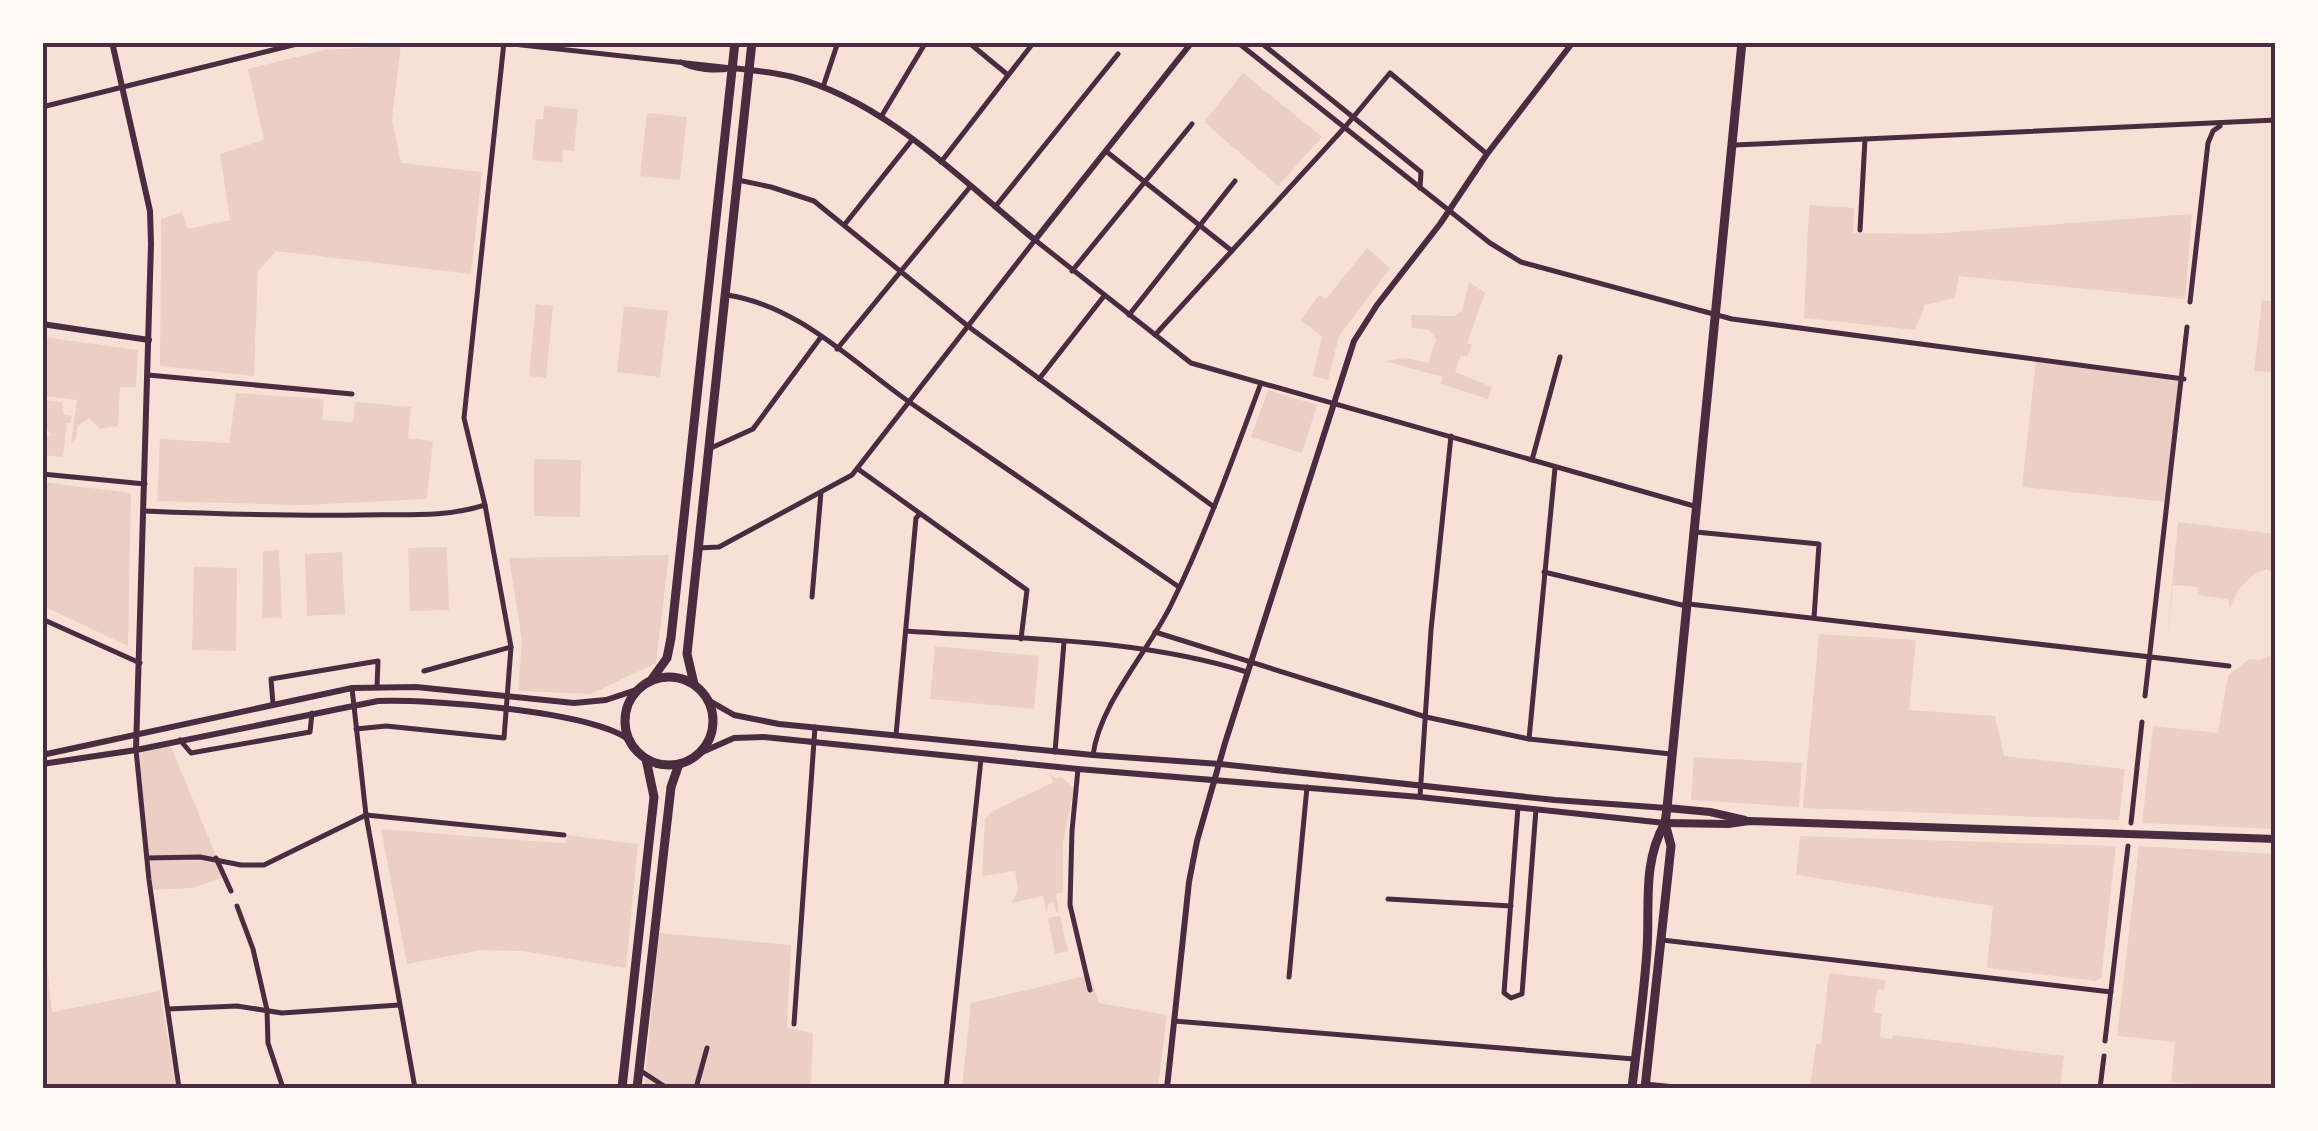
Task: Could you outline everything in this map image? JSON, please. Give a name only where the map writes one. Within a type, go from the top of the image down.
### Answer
[{"type":"main road","points":[[622,1088],[654,797],[646,759],[628,739],[624,715],[636,690],[662,668],[672,638],[735,42]]},
{"type":"main road","points":[[694,684],[687,654],[752,42]]},
{"type":"main road","points":[[1645,1086],[1670,846],[1667,808],[1695,506],[1742,42]]},
{"type":"main road","points":[[646,759],[668,766],[700,753],[712,734],[713,722],[708,700],[694,684],[674,676],[652,679]]},
{"type":"main road","points":[[636,1088],[671,787],[679,764]]},
{"type":"main road","points":[[1667,808],[1749,821]]},
{"type":"main road","points":[[1666,823],[1749,821],[2276,839]]},
{"type":"main road","points":[[1632,1088],[1648,946],[1646,916],[1653,844],[1666,823]]},
{"type":"main road","points":[[1648,946],[1662,922]]},
{"type":"street","points":[[112,42],[150,212],[136,750],[179,1088]]},
{"type":"street","points":[[42,107],[305,42]]},
{"type":"street","points":[[822,87],[838,42]]},
{"type":"street","points":[[880,118],[926,42]]},
{"type":"street","points":[[968,42],[1009,75]]},
{"type":"street","points":[[941,162],[1034,42]]},
{"type":"street","points":[[698,548],[719,548],[852,475],[1192,42]]},
{"type":"street","points":[[1237,42],[1420,188],[1521,262],[1714,313],[1847,335],[2184,379]]},
{"type":"street","points":[[1260,42],[1421,172],[1420,188]]},
{"type":"street","points":[[1168,1088],[1188,882],[1247,672],[1354,342],[1563,48],[1572,42]]},
{"type":"street","points":[[356,729],[386,726],[504,738],[511,648],[464,410],[504,43],[749,70],[794,77],[822,87],[912,140],[1191,363],[1695,506]]},
{"type":"street","points":[[995,207],[1118,54]]},
{"type":"street","points":[[1155,335],[1353,118],[1390,72],[1487,154]]},
{"type":"street","points":[[1730,145],[2276,120]]},
{"type":"street","points":[[1072,271],[1192,124]]},
{"type":"street","points":[[2190,302],[2208,143],[2213,131],[2224,124]]},
{"type":"street","points":[[1860,230],[1866,139]]},
{"type":"street","points":[[844,224],[912,140]]},
{"type":"street","points":[[1106,152],[1232,250]]},
{"type":"street","points":[[737,180],[771,186],[814,202],[969,326],[1214,507]]},
{"type":"street","points":[[1129,315],[1235,180]]},
{"type":"street","points":[[837,349],[970,187]]},
{"type":"street","points":[[725,295],[783,310],[1179,587]]},
{"type":"street","points":[[1039,379],[1104,296]]},
{"type":"street","points":[[42,324],[149,340]]},
{"type":"street","points":[[2145,696],[2187,327]]},
{"type":"street","points":[[708,450],[753,430],[821,338]]},
{"type":"street","points":[[1532,461],[1560,357]]},
{"type":"street","points":[[148,374],[352,394]]},
{"type":"street","points":[[1093,756],[1105,721],[1179,587],[1261,384]]},
{"type":"street","points":[[1420,797],[1451,436]]},
{"type":"street","points":[[857,468],[1027,590],[1021,639]]},
{"type":"street","points":[[1529,739],[1555,468]]},
{"type":"street","points":[[42,474],[145,484]]},
{"type":"street","points":[[812,597],[822,492]]},
{"type":"street","points":[[144,511],[268,516],[429,514],[485,505]]},
{"type":"street","points":[[896,735],[916,518],[920,514]]},
{"type":"street","points":[[1693,532],[1820,544],[1814,618]]},
{"type":"street","points":[[1544,572],[1686,605],[2229,666]]},
{"type":"street","points":[[42,619],[140,663]]},
{"type":"street","points":[[906,631],[1146,648],[1193,656],[1247,672]]},
{"type":"street","points":[[1155,632],[1426,717],[1529,739],[1673,754]]},
{"type":"street","points":[[1055,752],[1064,642]]},
{"type":"street","points":[[424,671],[511,648]]},
{"type":"street","points":[[273,704],[272,679],[378,660],[377,687]]},
{"type":"street","points":[[42,755],[352,688],[593,702],[636,690]]},
{"type":"street","points":[[352,688],[366,815],[415,1088]]},
{"type":"street","points":[[708,700],[734,715],[816,727],[1667,808]]},
{"type":"street","points":[[42,764],[136,750],[354,704],[408,701],[591,722],[628,739]]},
{"type":"street","points":[[180,740],[190,753],[310,732],[312,712]]},
{"type":"street","points":[[2130,823],[2142,722]]},
{"type":"street","points":[[794,1024],[816,727]]},
{"type":"street","points":[[700,753],[720,742],[746,736],[1666,823]]},
{"type":"street","points":[[946,1088],[981,759]]},
{"type":"street","points":[[1078,768],[1070,905],[1090,990]]},
{"type":"street","points":[[1289,977],[1308,787]]},
{"type":"street","points":[[1518,807],[1504,993],[1511,998],[1522,994],[1536,809]]},
{"type":"street","points":[[147,858],[216,858],[242,866],[264,865],[366,815],[564,835]]},
{"type":"street","points":[[2105,1041],[2128,846]]},
{"type":"street","points":[[216,858],[231,891]]},
{"type":"street","points":[[1388,899],[1511,906]]},
{"type":"street","points":[[237,906],[254,949],[267,1010],[268,1044],[283,1088]]},
{"type":"street","points":[[1661,940],[2111,992]]},
{"type":"street","points":[[168,1009],[237,1006],[282,1013],[400,1005]]},
{"type":"street","points":[[1174,1021],[1635,1059]]},
{"type":"street","points":[[696,1088],[708,1048]]},
{"type":"street","points":[[2100,1088],[2104,1056]]},
{"type":"street","points":[[638,1070],[667,1088]]},
{"type":"street","points":[[1645,1086],[1686,1088]]},
{"type":"shaded area","points":[[401,45],[392,119],[401,163],[482,172],[471,274],[276,251],[258,271],[254,376],[160,366],[161,219],[182,212],[188,229],[230,220],[220,154],[264,140],[248,69],[325,50]]},
{"type":"shaded area","points":[[1243,73],[1322,137],[1278,186],[1204,122]]},
{"type":"shaded area","points":[[544,106],[578,109],[574,151],[563,150],[562,163],[532,160],[536,119],[543,119]]},
{"type":"shaded area","points":[[647,113],[687,117],[680,180],[640,176]]},
{"type":"shaded area","points":[[1809,205],[1854,208],[1853,233],[1927,234],[2192,214],[2185,299],[1959,276],[1955,298],[1925,305],[1915,330],[1804,318]]},
{"type":"shaded area","points":[[1367,248],[1390,268],[1339,336],[1328,380],[1313,376],[1322,337],[1301,320],[1319,295],[1326,299]]},
{"type":"shaded area","points":[[1469,282],[1485,293],[1467,343],[1472,345],[1467,357],[1461,355],[1455,372],[1492,387],[1488,399],[1441,384],[1443,377],[1384,361],[1406,358],[1428,363],[1436,340],[1430,330],[1412,328],[1411,315],[1454,316],[1462,311]]},
{"type":"shaded area","points":[[2262,300],[2275,302],[2275,373],[2254,371]]},
{"type":"shaded area","points":[[536,304],[553,306],[546,378],[529,376]]},
{"type":"shaded area","points":[[624,306],[668,311],[660,377],[617,372]]},
{"type":"shaded area","points":[[43,337],[138,350],[136,387],[120,387],[118,426],[100,429],[89,418],[78,426],[71,443],[77,400],[43,396]]},
{"type":"shaded area","points":[[2036,360],[2184,379],[2168,502],[2022,487]]},
{"type":"shaded area","points":[[1268,390],[1317,405],[1302,453],[1251,437]]},
{"type":"shaded area","points":[[236,393],[324,399],[322,420],[353,422],[355,402],[411,407],[408,438],[433,441],[427,499],[304,505],[157,501],[160,439],[229,443]]},
{"type":"shaded area","points":[[43,400],[62,402],[64,415],[72,416],[71,423],[67,423],[63,457],[43,455],[43,441],[51,434],[43,424]]},
{"type":"shaded area","points":[[534,459],[581,460],[580,517],[534,516]]},
{"type":"shaded area","points":[[43,482],[131,493],[128,646],[43,606]]},
{"type":"shaded area","points":[[2178,522],[2275,534],[2275,579],[2268,569],[2255,574],[2240,589],[2230,608],[2228,599],[2197,595],[2198,587],[2173,585],[2166,649]]},
{"type":"shaded area","points":[[447,547],[449,610],[410,611],[408,548]]},
{"type":"shaded area","points":[[279,550],[282,617],[262,619],[263,551]]},
{"type":"shaded area","points":[[342,552],[345,614],[307,616],[305,554]]},
{"type":"shaded area","points":[[669,555],[656,663],[591,694],[518,691],[522,641],[509,558]]},
{"type":"shaded area","points":[[194,567],[237,568],[236,651],[192,650]]},
{"type":"shaded area","points":[[1819,634],[1916,640],[1909,710],[1995,716],[2004,756],[2125,769],[2119,820],[1803,808]]},
{"type":"shaded area","points":[[935,646],[1039,656],[1034,709],[930,699]]},
{"type":"shaded area","points":[[2271,656],[2270,664],[2276,665],[2275,829],[2142,823],[2153,726],[2218,733],[2228,676],[2249,659]]},
{"type":"shaded area","points":[[169,742],[225,877],[192,888],[151,890],[136,750]]},
{"type":"shaded area","points":[[1694,757],[1802,763],[1799,807],[1691,800]]},
{"type":"shaded area","points":[[1048,773],[1057,779],[1060,776],[1074,788],[1063,843],[1063,892],[1056,894],[1059,911],[1056,912],[1054,903],[1048,904],[1047,915],[1043,896],[1012,903],[1018,889],[1015,871],[982,876],[985,819],[991,812],[1054,782]]},
{"type":"shaded area","points":[[381,829],[558,843],[566,843],[567,835],[638,844],[626,968],[523,951],[481,950],[407,964]]},
{"type":"shaded area","points":[[1800,836],[2116,846],[2101,978],[2096,981],[1987,968],[1993,906],[1796,875]]},
{"type":"shaded area","points":[[2139,846],[2275,854],[2275,1088],[2190,1088],[2190,1084],[2171,1082],[2175,1042],[2117,1036]]},
{"type":"shaded area","points":[[1060,916],[1068,951],[1055,954],[1048,918]]},
{"type":"shaded area","points":[[42,918],[52,1012],[160,991],[176,1088],[43,1088]]},
{"type":"shaded area","points":[[659,933],[791,945],[787,1028],[813,1033],[811,1088],[644,1088]]},
{"type":"shaded area","points":[[1829,973],[1885,980],[1884,990],[1877,989],[1874,1012],[1882,1014],[1880,1037],[1892,1039],[1893,1035],[2064,1056],[2060,1087],[2065,1088],[1810,1088],[1816,1044],[1821,1044]]},
{"type":"shaded area","points":[[1090,975],[1099,1003],[1167,1015],[1158,1088],[962,1088],[971,1003]]}]
